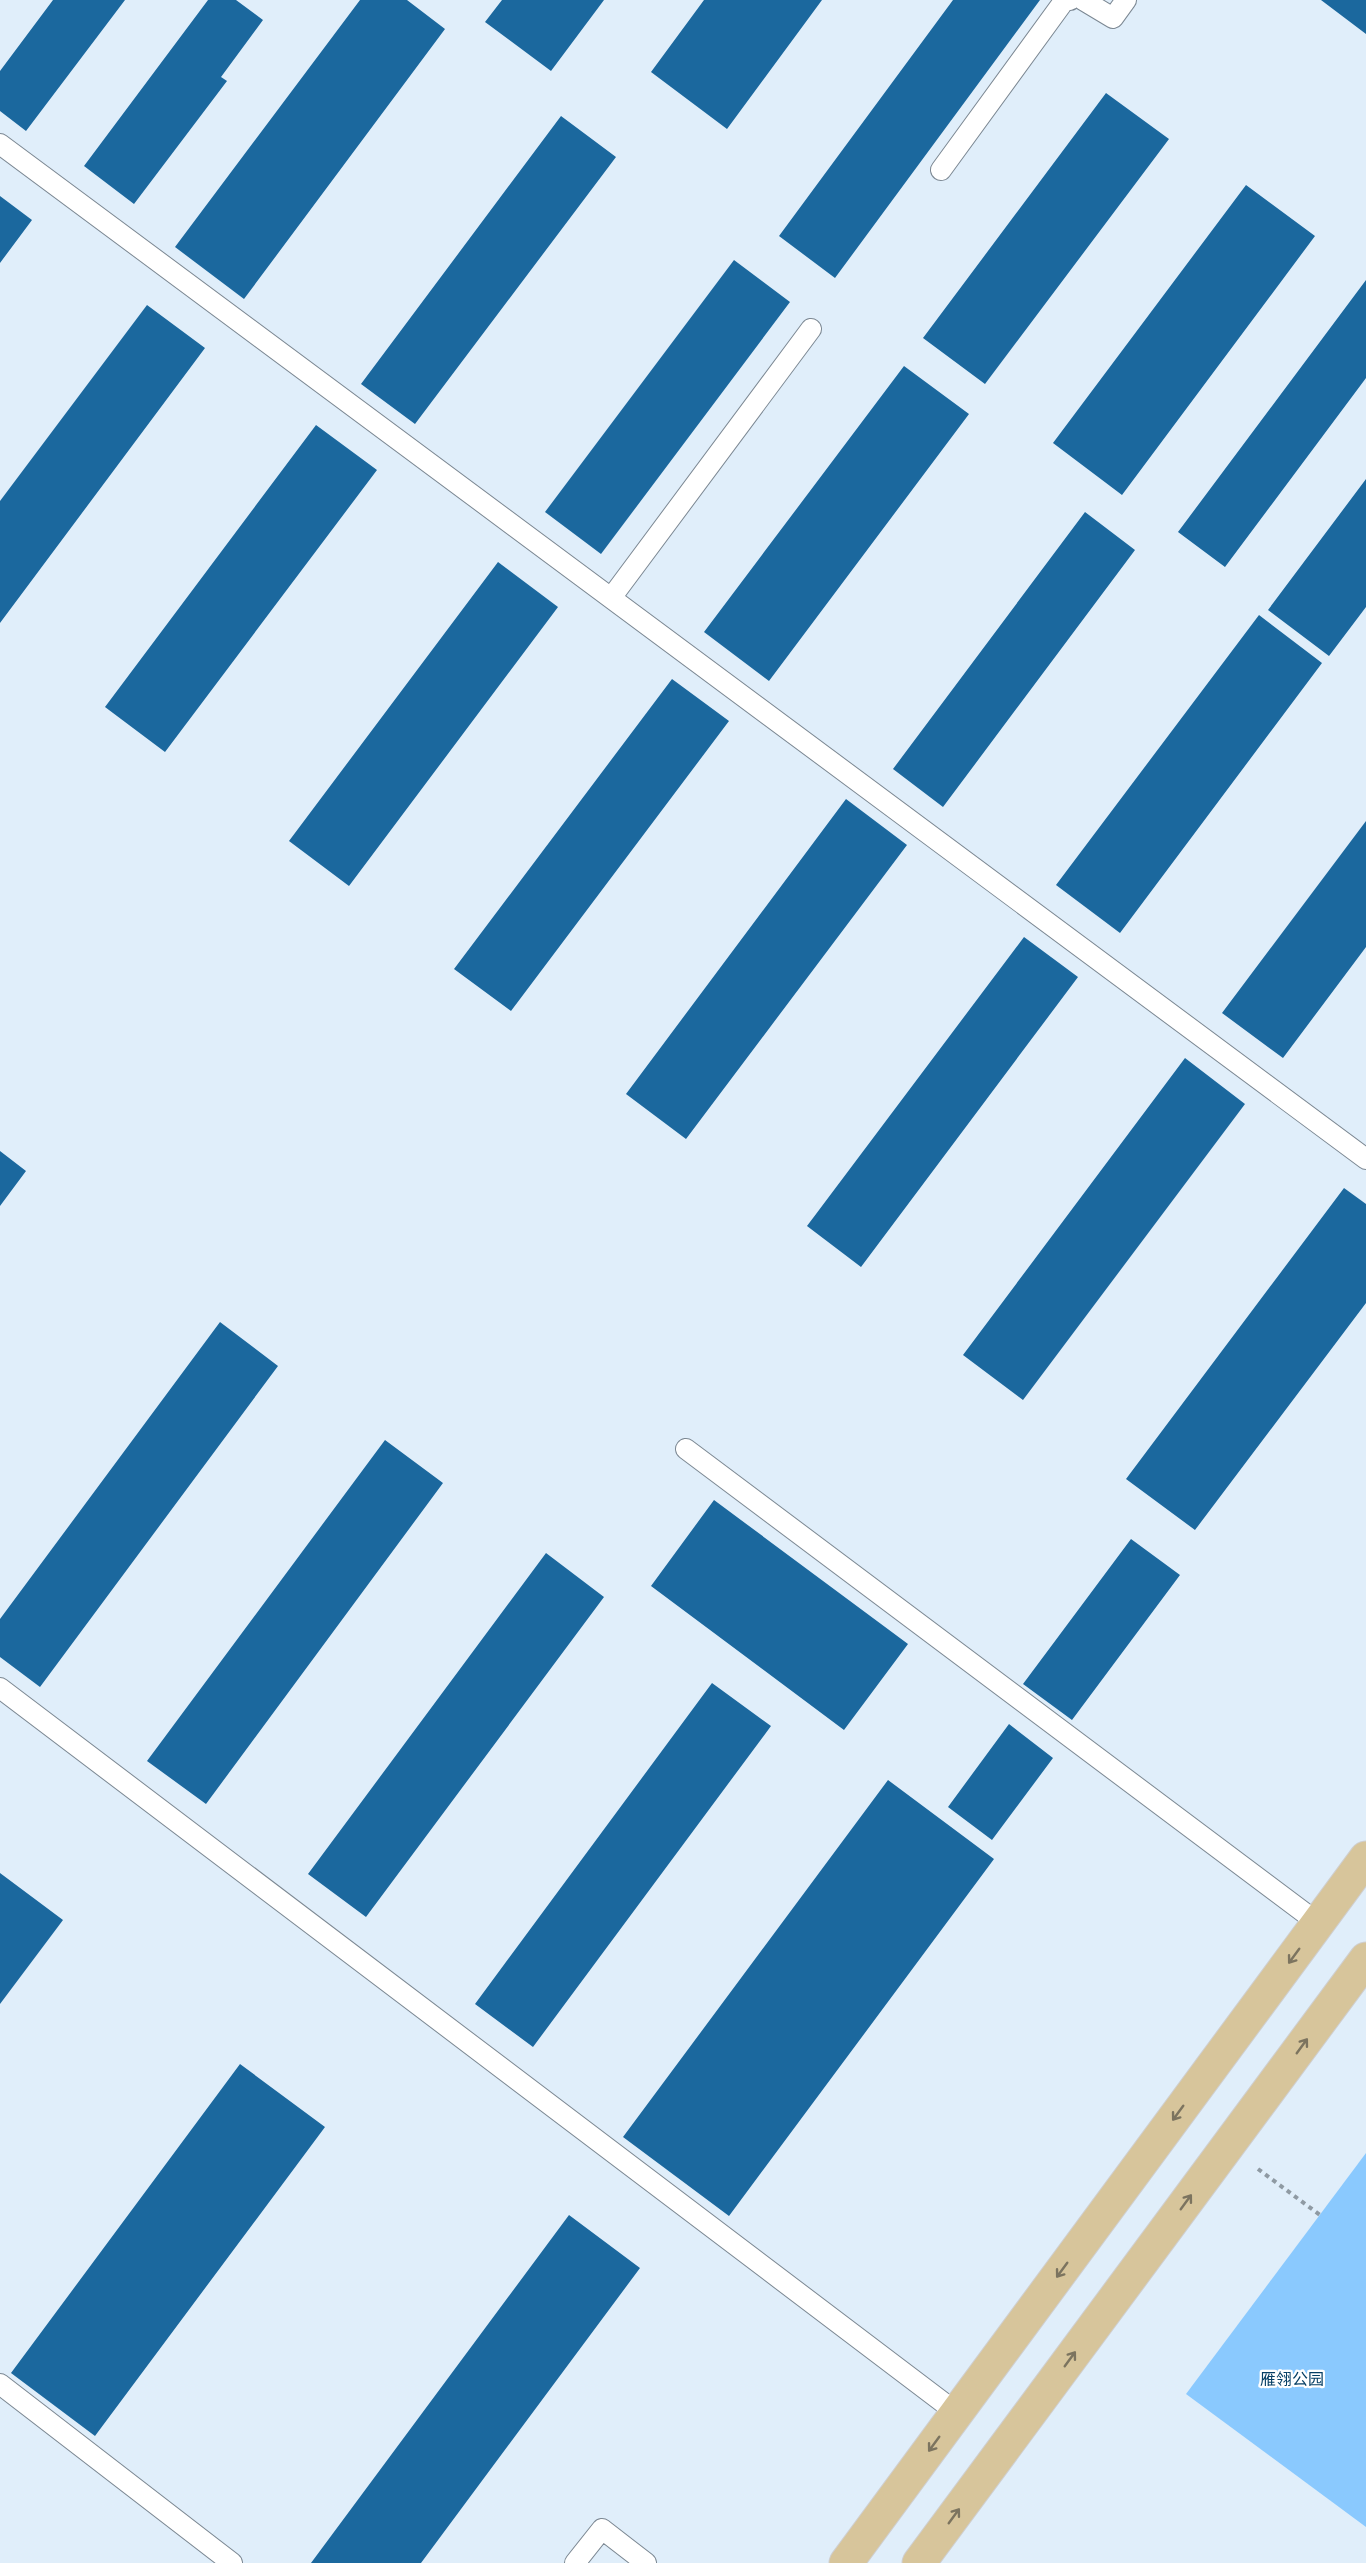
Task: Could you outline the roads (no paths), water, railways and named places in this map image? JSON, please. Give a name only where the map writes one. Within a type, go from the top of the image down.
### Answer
[{"type":"main road","points":[[846,2563],[1366,1858]]},
{"type":"main road","points":[[920,2563],[1366,1959]]},
{"type":"lane","points":[[941,170],[1064,1],[1070,0]]},
{"type":"lane","points":[[1083,0],[1113,18],[1126,0]]},
{"type":"lane","points":[[0,144],[1366,1159]]},
{"type":"lane","points":[[611,598],[811,329]]},
{"type":"lane","points":[[686,1449],[1318,1923]]},
{"type":"lane","points":[[0,1688],[957,2413]]},
{"type":"lane","points":[[0,2384],[232,2563]]},
{"type":"lane","points":[[575,2563],[602,2529],[646,2563]]},
{"type":"park label","name":"雁翎公园","points":[[1292,2379]]}]
